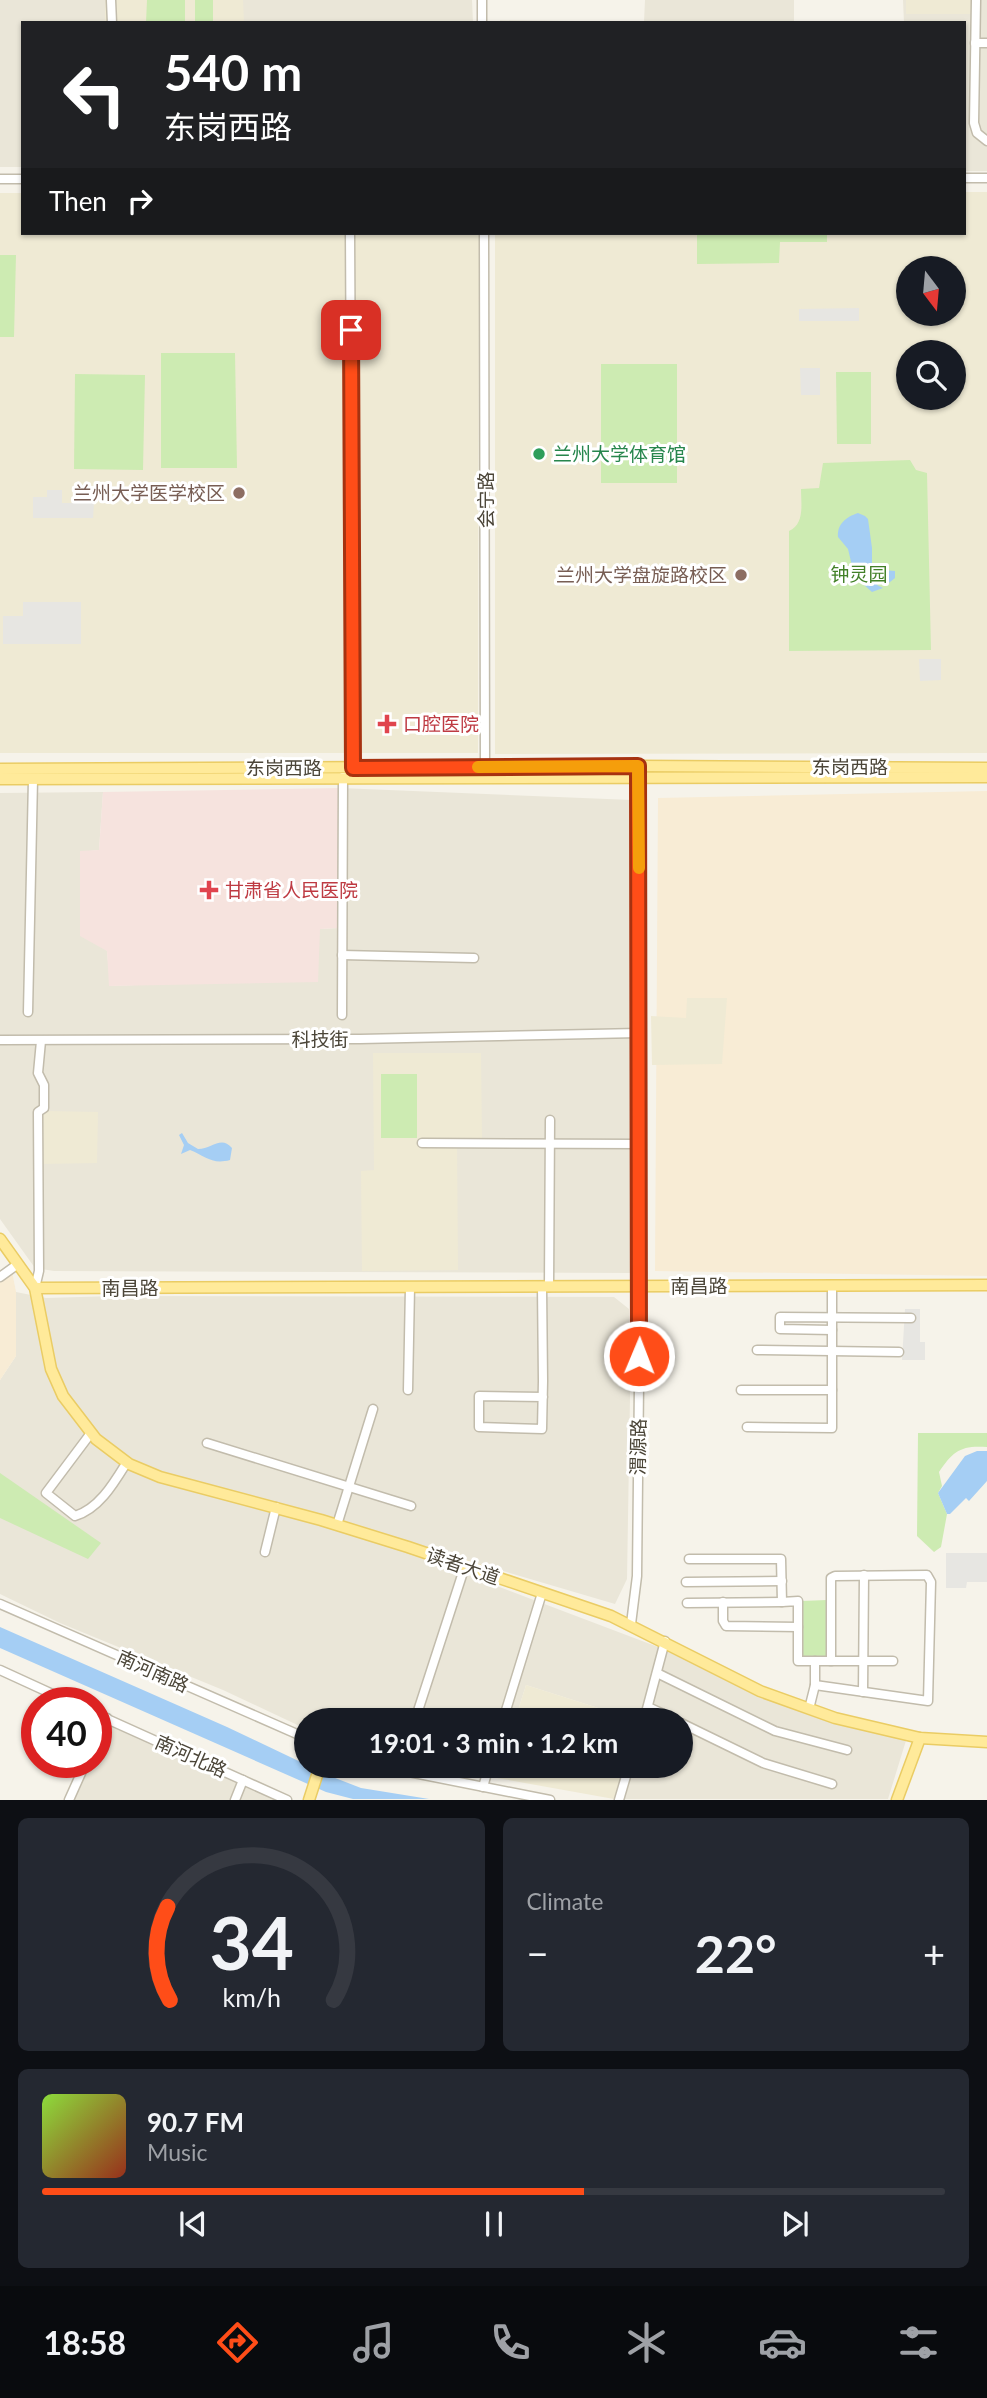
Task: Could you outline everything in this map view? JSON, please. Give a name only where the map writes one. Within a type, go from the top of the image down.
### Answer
[{"type":"main road","name":"东岗西路","points":[[0,769],[638,766],[987,768]]},
{"type":"main road","name":"东岗西路","points":[[0,779],[987,777]]},
{"type":"main road","points":[[0,1239],[35,1288]]},
{"type":"main road","name":"南昌路","points":[[35,1288],[987,1285]]},
{"type":"main road","name":"读者大道","points":[[35,1288],[46,1348],[62,1396],[91,1433],[127,1462],[160,1477],[337,1525],[631,1624],[760,1691],[809,1709],[857,1724],[919,1738],[987,1742]]},
{"type":"main road","points":[[897,1800],[919,1738]]},
{"type":"main road","points":[[309,1797],[316,1778]]},
{"type":"street","points":[[111,0],[112,21]]},
{"type":"street","points":[[482,0],[482,21]]},
{"type":"street","points":[[976,0],[974,124],[977,133],[987,141]]},
{"type":"street","points":[[975,16],[987,16]]},
{"type":"street","points":[[975,43],[987,43]]},
{"type":"street","points":[[966,178],[987,178]]},
{"type":"street","points":[[0,179],[21,179]]},
{"type":"street","points":[[350,235],[353,768]]},
{"type":"street","name":"会宁路","points":[[484,235],[485,767]]},
{"type":"street","name":"渭源路","points":[[631,1624],[637,1576],[640,1286],[638,766]]},
{"type":"street","points":[[342,1015],[343,777]]},
{"type":"street","points":[[28,1012],[33,779]]},
{"type":"street","points":[[342,955],[474,958]]},
{"type":"street","name":"科技街","points":[[0,1040],[374,1039],[639,1033]]},
{"type":"street","points":[[35,1288],[39,1271],[38,1112],[44,1108],[44,1085],[38,1073],[41,1041]]},
{"type":"street","points":[[542,1397],[479,1396],[479,1427],[542,1429],[550,1120]]},
{"type":"street","points":[[422,1143],[639,1144]]},
{"type":"street","points":[[0,1277],[18,1264]]},
{"type":"street","points":[[747,1427],[832,1427],[832,1286]]},
{"type":"street","points":[[408,1390],[410,1287]]},
{"type":"street","points":[[832,1329],[780,1329],[779,1317],[911,1318]]},
{"type":"street","points":[[757,1349],[899,1352]]},
{"type":"street","points":[[741,1390],[832,1390]]},
{"type":"street","points":[[337,1525],[373,1409]]},
{"type":"street","points":[[91,1433],[46,1493],[75,1516],[90,1511],[127,1462]]},
{"type":"street","points":[[206,1443],[411,1506]]},
{"type":"street","points":[[265,1552],[276,1507]]},
{"type":"street","points":[[689,1559],[781,1559],[782,1601]]},
{"type":"street","points":[[419,1708],[464,1566]]},
{"type":"street","points":[[815,1685],[928,1701],[931,1582],[927,1575],[831,1578],[831,1661]]},
{"type":"street","points":[[863,1692],[864,1576]]},
{"type":"street","points":[[686,1582],[782,1581]]},
{"type":"street","points":[[507,1708],[542,1592]]},
{"type":"street","points":[[687,1603],[798,1601],[799,1661],[893,1661]]},
{"type":"street","points":[[723,1602],[723,1621],[726,1626],[798,1627]]},
{"type":"street","name":"南河南路","points":[[0,1604],[294,1733]]},
{"type":"street","points":[[648,1707],[665,1641]]},
{"type":"street","points":[[809,1709],[815,1685],[815,1661]]},
{"type":"street","points":[[0,1670],[37,1687]]},
{"type":"street","points":[[657,1673],[775,1731],[847,1751]]},
{"type":"street","name":"南河北路","points":[[112,1720],[287,1800]]},
{"type":"street","points":[[693,1729],[763,1763],[832,1784]]},
{"type":"street","points":[[69,1800],[79,1778]]},
{"type":"street","points":[[438,1778],[550,1800]]},
{"type":"street","points":[[483,1787],[486,1778]]},
{"type":"street","points":[[620,1800],[626,1778]]},
{"type":"street","points":[[235,1800],[243,1780]]},
{"type":"shaded area","points":[[0,0],[472,0],[473,21],[21,21],[21,167],[0,167]]},
{"type":"shaded area","points":[[105,0],[243,0],[244,21],[105,21]]},
{"type":"shaded area","points":[[645,0],[794,0],[794,21],[644,21]]},
{"type":"shaded area","points":[[903,0],[987,0],[987,171],[966,171],[966,21],[904,21]]},
{"type":"shaded area","points":[[906,0],[972,0],[973,14],[906,14]]},
{"type":"shaded area","points":[[500,20],[572,21],[500,21]]},
{"type":"shaded area","name":"兰州大学盘旋路校区","points":[[966,192],[987,192],[987,753],[495,754],[495,235],[966,235]]},
{"type":"shaded area","name":"兰州大学医学校区","points":[[0,193],[21,193],[21,235],[479,235],[478,753],[0,753]]},
{"type":"shaded area","points":[[859,308],[859,321],[799,321],[799,309]]},
{"type":"shaded area","points":[[800,368],[820,368],[820,395],[801,395]]},
{"type":"shaded area","points":[[47,490],[62,490],[62,503],[94,503],[93,518],[33,518],[33,497],[47,497]]},
{"type":"shaded area","points":[[23,602],[81,602],[81,644],[3,644],[3,616],[23,616]]},
{"type":"shaded area","points":[[919,659],[941,659],[941,680],[920,681]]},
{"type":"shaded area","points":[[340,788],[632,800],[633,1273],[54,1271],[35,1268],[0,1219],[0,793],[103,792],[99,850],[80,852],[107,951],[110,986],[165,984],[320,929],[338,928]]},
{"type":"shaded area","name":"甘肃省人民医院","points":[[340,788],[338,928],[320,929],[318,982],[109,986],[107,951],[80,936],[80,851],[99,850],[103,792]]},
{"type":"shaded area","points":[[987,791],[987,1276],[655,1271],[658,798]]},
{"type":"shaded area","points":[[687,998],[727,998],[722,1064],[652,1065],[651,1016],[686,1018]]},
{"type":"shaded area","points":[[373,1053],[481,1053],[482,1140],[457,1141],[458,1270],[362,1271],[361,1171],[374,1170]]},
{"type":"shaded area","points":[[46,1111],[98,1112],[97,1163],[40,1164],[40,1119]]},
{"type":"shaded area","points":[[11,1266],[16,1292],[16,1356],[0,1380],[0,1273]]},
{"type":"shaded area","points":[[16,1292],[46,1298],[614,1297],[629,1309],[630,1397],[627,1579],[615,1604],[293,1509],[658,1647],[771,1700],[908,1734],[888,1799],[614,1799],[620,1778],[693,1778],[693,1708],[598,1708],[526,1685],[519,1708],[294,1708],[294,1723],[223,1690],[60,1623],[0,1594],[0,1380],[16,1356]]},
{"type":"shaded area","points":[[905,1309],[920,1309],[920,1342],[925,1342],[925,1360],[902,1360]]},
{"type":"shaded area","points":[[946,1553],[987,1553],[987,1582],[967,1582],[966,1588],[946,1588]]},
{"type":"shaded area","points":[[526,1685],[598,1708],[519,1708]]},
{"type":"shaded area","points":[[112,1721],[287,1800],[73,1800],[84,1778],[112,1778]]},
{"type":"shaded area","points":[[497,1778],[620,1778],[614,1799]]},
{"type":"green space","points":[[147,0],[185,0],[185,21],[146,21]]},
{"type":"green space","points":[[195,0],[213,0],[213,21],[195,21]]},
{"type":"green space","points":[[697,235],[827,235],[827,242],[780,242],[779,263],[697,264]]},
{"type":"green space","points":[[0,255],[16,255],[14,337],[0,337]]},
{"type":"green space","points":[[161,353],[235,353],[237,468],[161,468]]},
{"type":"green space","points":[[601,364],[677,364],[677,483],[601,483]]},
{"type":"green space","points":[[836,372],[871,372],[871,444],[837,444]]},
{"type":"green space","points":[[75,374],[145,375],[143,470],[74,469]]},
{"type":"green space","name":"钟灵园","points":[[910,460],[916,470],[927,473],[931,650],[789,651],[789,531],[800,519],[801,489],[819,488],[823,463]]},
{"type":"green space","points":[[381,1074],[417,1074],[417,1138],[381,1138]]},
{"type":"green space","points":[[918,1433],[987,1433],[987,1447],[964,1448],[953,1454],[939,1472],[942,1486],[938,1493],[947,1514],[941,1547],[934,1552],[917,1536]]},
{"type":"green space","points":[[0,1473],[101,1543],[88,1559],[0,1518]]},
{"type":"green space","points":[[827,1600],[828,1657],[802,1657],[801,1601]]},
{"type":"water","points":[[858,513],[868,519],[872,569],[895,571],[895,578],[885,586],[886,580],[880,578],[877,585],[883,588],[872,592],[863,584],[867,577],[853,570],[848,549],[838,537],[843,522]]},
{"type":"water","points":[[182,1133],[188,1143],[198,1149],[220,1143],[228,1144],[232,1148],[230,1160],[213,1161],[190,1150],[181,1154],[184,1145],[179,1135]]},
{"type":"water","points":[[977,1451],[987,1451],[987,1481],[969,1501],[966,1498],[947,1514],[938,1493],[965,1456]]},
{"type":"water","points":[[0,1627],[294,1759],[294,1778],[112,1697],[112,1687],[88,1687],[0,1648]]},
{"type":"water","points":[[294,1778],[335,1778],[361,1788],[429,1799],[353,1799],[326,1792]]},
{"type":"slow traffic","points":[[478,767],[638,766],[639,868]]},
{"type":"place","name":"兰州大学体育馆","points":[[539,454]]},
{"type":"place","name":"兰州大学医学校区","points":[[239,493]]},
{"type":"place","name":"兰州大学盘旋路校区","points":[[741,575]]},
{"type":"place","name":"口腔医院","points":[[387,724]]},
{"type":"place","name":"甘肃省人民医院","points":[[209,890]]},
{"type":"route","points":[[351,330],[353,768],[638,766],[639,1356]]}]
